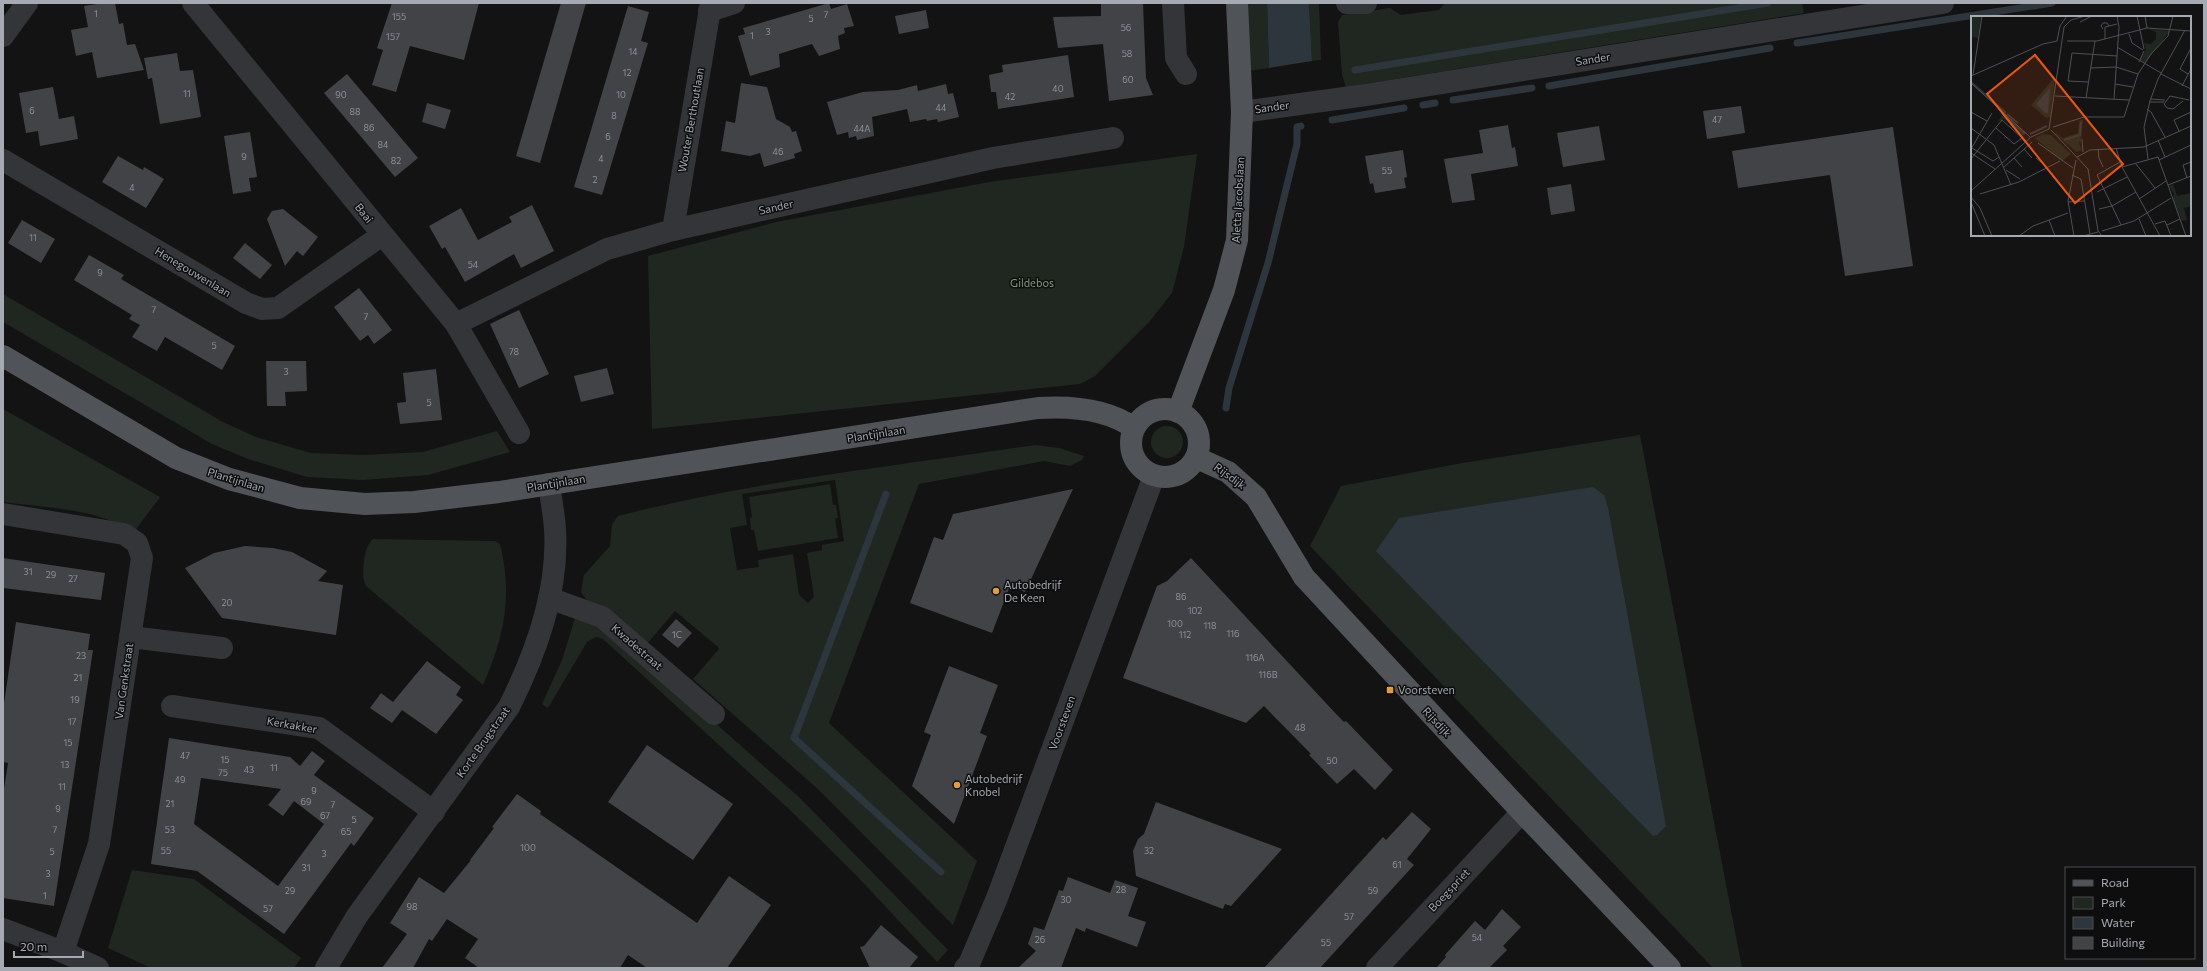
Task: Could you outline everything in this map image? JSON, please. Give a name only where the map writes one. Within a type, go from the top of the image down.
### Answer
[{"type":"main road","name":"Aletta Jacobslaan","points":[[1178,412],[1224,290],[1235,256],[1239,215],[1242,112],[1237,3]]},
{"type":"main road","name":"Plantijnlaan","points":[[3,356],[176,458],[229,479],[300,498],[341,503],[398,503],[499,492],[1038,408],[1065,407],[1093,411],[1125,421],[1134,428]]},
{"type":"main road","points":[[1163,409],[1178,412],[1192,422],[1197,430],[1200,439],[1197,458],[1189,468],[1178,475],[1166,478],[1154,476],[1143,470],[1136,462],[1132,450],[1131,439],[1134,428],[1142,418],[1152,412],[1163,409]]},
{"type":"main road","name":"Rijsdijk","points":[[1197,458],[1228,472],[1256,497],[1304,577],[1522,812],[1670,968]]},
{"type":"street","points":[[3,36],[27,3]]},
{"type":"street","name":"Baai","points":[[194,3],[456,324],[519,433]]},
{"type":"street","name":"Wouter Berthoutlaan","points":[[673,230],[710,7],[734,3]]},
{"type":"street","points":[[1173,3],[1176,58],[1186,74]]},
{"type":"street","points":[[1347,3],[1366,3]]},
{"type":"street","name":"Sander","points":[[1242,112],[1373,94],[1943,3]]},
{"type":"street","name":"Sander","points":[[456,324],[607,249],[673,230],[993,158],[1113,138]]},
{"type":"street","name":"Henegouwenlaan","points":[[3,160],[246,303],[262,309],[278,308],[382,235]]},
{"type":"street","name":"Voorsteven","points":[[965,968],[969,964],[997,898],[1154,476]]},
{"type":"street","name":"Korte Brugstraat","points":[[326,968],[357,916],[509,707],[527,671],[549,598],[554,566],[555,528],[548,484]]},
{"type":"street","name":"Van Genkstraat","points":[[3,514],[115,531],[124,534],[137,543],[142,558],[99,844],[63,952]]},
{"type":"street","name":"Kwadestraat","points":[[549,598],[602,616],[714,714]]},
{"type":"street","points":[[130,637],[222,648]]},
{"type":"street","name":"Kerkakker","points":[[172,706],[319,728],[434,812]]},
{"type":"street","name":"Boegspriet","points":[[1377,968],[1522,812]]},
{"type":"street","points":[[3,929],[63,952],[98,968]]},
{"type":"green space","points":[[1246,3],[1267,3],[1269,68],[1249,71]]},
{"type":"green space","points":[[1309,3],[1319,3],[1321,60],[1312,61]]},
{"type":"green space","points":[[1445,3],[1802,3],[1804,13],[1346,87],[1342,74],[1338,22],[1342,15],[1390,8],[1401,15],[1439,10]]},
{"type":"green space","name":"Gildebos","points":[[1197,154],[1184,247],[1172,293],[1150,321],[1095,376],[1080,384],[652,429],[648,256],[776,222],[989,182]]},
{"type":"green space","points":[[3,294],[223,422],[256,437],[311,453],[363,455],[423,452],[497,431],[510,452],[428,475],[363,480],[307,477],[248,459],[212,444],[3,322]]},
{"type":"green space","points":[[3,409],[160,497],[134,532],[104,518],[70,510],[3,502]]},
{"type":"green space","points":[[1164,426],[1170,426],[1180,433],[1183,442],[1182,448],[1176,455],[1170,458],[1164,458],[1154,451],[1151,445],[1151,439],[1158,429]]},
{"type":"green space","points":[[1640,435],[1742,968],[1713,968],[1310,546],[1341,486],[1462,463]]},
{"type":"green space","points":[[1035,445],[1059,448],[1084,456],[1082,460],[1070,466],[1044,461],[919,484],[829,723],[977,861],[953,925],[819,790],[693,679],[719,649],[718,647],[675,611],[646,645],[589,603],[581,592],[584,575],[610,546],[612,524],[618,516],[720,493],[772,484],[878,467]],"holes":[[[835,480],[844,541],[822,545],[822,550],[807,553],[814,596],[808,603],[799,595],[793,554],[758,560],[759,567],[737,570],[730,528],[747,525],[742,494]]]},
{"type":"green space","points":[[830,484],[833,505],[836,505],[838,518],[835,518],[838,538],[758,551],[754,530],[751,530],[750,518],[752,517],[749,497]]},
{"type":"green space","points":[[373,539],[495,541],[500,544],[506,581],[504,616],[496,650],[483,685],[366,586],[363,576],[365,554],[370,542]]},
{"type":"green space","points":[[575,618],[596,624],[696,706],[800,798],[948,950],[937,962],[857,876],[790,810],[603,639],[596,637],[587,642],[548,708],[542,704],[562,660]]},
{"type":"green space","points":[[132,870],[194,879],[301,958],[294,968],[151,968],[108,948]]},
{"type":"water","points":[[1267,3],[1309,3],[1312,61],[1269,68]]},
{"type":"water","points":[[1593,487],[1604,495],[1608,508],[1666,826],[1657,835],[1653,836],[1376,551],[1399,518]]},
{"type":"building","points":[[115,3],[119,24],[123,23],[127,45],[135,44],[144,70],[97,78],[92,52],[76,56],[71,30],[88,27],[84,6]]},
{"type":"building","points":[[392,3],[479,3],[464,60],[410,46],[396,92],[372,85],[383,50],[377,48]]},
{"type":"building","points":[[561,3],[586,3],[540,163],[516,156]]},
{"type":"building","points":[[829,3],[831,9],[847,4],[854,26],[844,28],[845,33],[838,36],[840,49],[819,56],[812,44],[798,48],[779,54],[780,67],[750,76],[738,36],[745,34],[743,28]]},
{"type":"building","points":[[1101,3],[1143,3],[1146,78],[1153,95],[1109,101],[1103,44],[1058,48],[1053,17],[1101,16]]},
{"type":"building","points":[[628,6],[649,12],[641,41],[648,43],[602,195],[574,187]]},
{"type":"building","points":[[926,10],[929,28],[899,34],[895,16]]},
{"type":"building","points":[[177,53],[180,71],[193,70],[201,117],[160,124],[152,78],[148,79],[144,58]]},
{"type":"building","points":[[1068,55],[1074,97],[998,109],[996,92],[991,92],[989,75],[1003,72],[1002,65]]},
{"type":"building","points":[[347,74],[418,158],[395,177],[324,93]]},
{"type":"building","points":[[741,83],[767,87],[776,119],[790,127],[792,132],[796,131],[802,151],[794,154],[795,158],[764,167],[760,153],[750,156],[721,151],[726,121],[735,123]]},
{"type":"building","points":[[946,84],[948,94],[953,93],[959,117],[938,122],[937,119],[927,121],[926,119],[910,122],[907,109],[872,117],[874,136],[857,140],[856,136],[849,138],[848,132],[837,135],[827,102],[863,92],[898,90],[917,85],[918,91]]},
{"type":"building","points":[[53,87],[59,119],[74,116],[78,139],[40,146],[38,131],[26,133],[19,93]]},
{"type":"building","points":[[427,103],[451,110],[445,129],[422,122]]},
{"type":"building","points":[[1741,106],[1745,133],[1707,139],[1703,111]]},
{"type":"building","points":[[1508,125],[1512,148],[1515,147],[1518,166],[1471,174],[1475,200],[1452,203],[1444,159],[1483,153],[1479,130]]},
{"type":"building","points":[[1599,126],[1605,160],[1563,167],[1557,133]]},
{"type":"building","points":[[1893,127],[1913,266],[1845,276],[1830,175],[1738,188],[1732,151]]},
{"type":"building","points":[[250,132],[257,177],[249,178],[251,191],[233,194],[224,136]]},
{"type":"building","points":[[1403,150],[1407,177],[1404,178],[1406,188],[1375,193],[1373,183],[1370,184],[1365,156]]},
{"type":"building","points":[[118,156],[143,170],[144,167],[164,179],[146,208],[102,182]]},
{"type":"building","points":[[1571,184],[1575,211],[1551,215],[1547,188]]},
{"type":"building","points":[[532,205],[554,251],[521,268],[514,254],[465,282],[445,247],[442,249],[429,226],[461,208],[478,240],[512,222],[509,217]]},
{"type":"building","points":[[283,209],[318,237],[303,256],[297,251],[285,266],[267,219],[272,211]]},
{"type":"building","points":[[22,220],[55,239],[41,263],[8,243]]},
{"type":"building","points":[[245,243],[272,265],[260,279],[233,258]]},
{"type":"building","points":[[89,255],[124,275],[121,279],[235,346],[222,370],[165,337],[157,351],[132,337],[140,325],[129,319],[132,315],[74,280]]},
{"type":"building","points":[[359,288],[392,330],[374,344],[368,335],[360,341],[334,307]]},
{"type":"building","points":[[519,310],[549,374],[519,388],[490,324]]},
{"type":"building","points":[[266,361],[306,361],[307,391],[285,392],[286,406],[267,406]]},
{"type":"building","points":[[607,368],[614,394],[581,402],[574,376]]},
{"type":"building","points":[[436,369],[442,420],[400,424],[397,403],[406,402],[403,373]]},
{"type":"building","points":[[1073,489],[1025,592],[1010,586],[992,633],[910,603],[934,537],[943,540],[953,514]]},
{"type":"building","points":[[245,546],[273,548],[292,552],[327,571],[318,581],[343,585],[336,635],[222,618],[185,568],[214,553]]},
{"type":"building","points":[[3,558],[105,573],[101,600],[3,588]]},
{"type":"building","points":[[1191,558],[1338,716],[1344,722],[1346,721],[1393,770],[1375,790],[1354,769],[1337,784],[1309,755],[1311,754],[1264,706],[1246,723],[1123,678],[1157,586],[1167,581]]},
{"type":"building","points":[[676,619],[692,633],[678,648],[662,635]]},
{"type":"building","points":[[16,622],[90,634],[88,650],[93,650],[54,906],[3,898],[3,795],[8,763],[3,762],[3,710]]},
{"type":"building","points":[[427,661],[461,687],[456,695],[463,700],[436,734],[402,710],[392,723],[370,708],[381,693],[393,702]]},
{"type":"building","points":[[949,666],[998,685],[980,733],[987,736],[954,824],[912,786],[931,735],[924,732]]},
{"type":"building","points":[[169,738],[290,757],[300,766],[312,751],[325,761],[314,775],[374,818],[354,846],[351,843],[284,934],[197,871],[151,864]],"holes":[[[201,778],[281,789],[268,805],[283,816],[294,801],[324,824],[278,886],[194,824]]]},
{"type":"building","points":[[647,745],[733,804],[693,860],[608,802]]},
{"type":"building","points":[[517,794],[541,811],[540,814],[697,923],[729,876],[771,905],[727,968],[647,968],[628,955],[620,968],[479,968],[465,958],[478,939],[447,919],[432,941],[429,939],[413,968],[382,968],[407,934],[390,923],[419,877],[444,893],[471,860],[494,828],[492,827]]},
{"type":"building","points":[[1156,802],[1282,849],[1231,906],[1225,904],[1223,909],[1136,876],[1133,851],[1138,839],[1144,834]]},
{"type":"building","points":[[1412,812],[1431,829],[1407,859],[1414,865],[1320,968],[1264,968],[1383,837],[1386,840]]},
{"type":"building","points":[[1068,877],[1110,893],[1115,880],[1138,888],[1128,916],[1146,922],[1137,947],[1086,928],[1085,932],[1076,928],[1061,968],[1018,968],[1036,951],[1028,944],[1034,927],[1044,930],[1059,890],[1063,891]]},
{"type":"building","points":[[1502,909],[1521,927],[1503,946],[1507,950],[1489,968],[1436,968],[1446,957],[1445,955],[1475,921],[1485,930]]},
{"type":"building","points":[[881,925],[918,957],[909,968],[870,968],[860,947],[864,946]]},
{"type":"waterway","points":[[1355,70],[1768,3]]},
{"type":"waterway","points":[[1797,43],[2052,3]]},
{"type":"waterway","points":[[1549,86],[1770,48]]},
{"type":"waterway","points":[[1453,100],[1532,88]]},
{"type":"waterway","points":[[1423,105],[1435,103]]},
{"type":"waterway","points":[[1332,120],[1404,108]]},
{"type":"waterway","points":[[1226,408],[1229,388],[1268,263],[1297,144],[1297,127],[1301,126]]},
{"type":"waterway","points":[[886,494],[794,738],[941,872]]},
{"type":"place","name":"Autobedrijf De Keen","points":[[996,591]]},
{"type":"place","name":"Voorsteven","points":[[1390,690]]},
{"type":"place","name":"Autobedrijf Knobel","points":[[957,785]]}]
